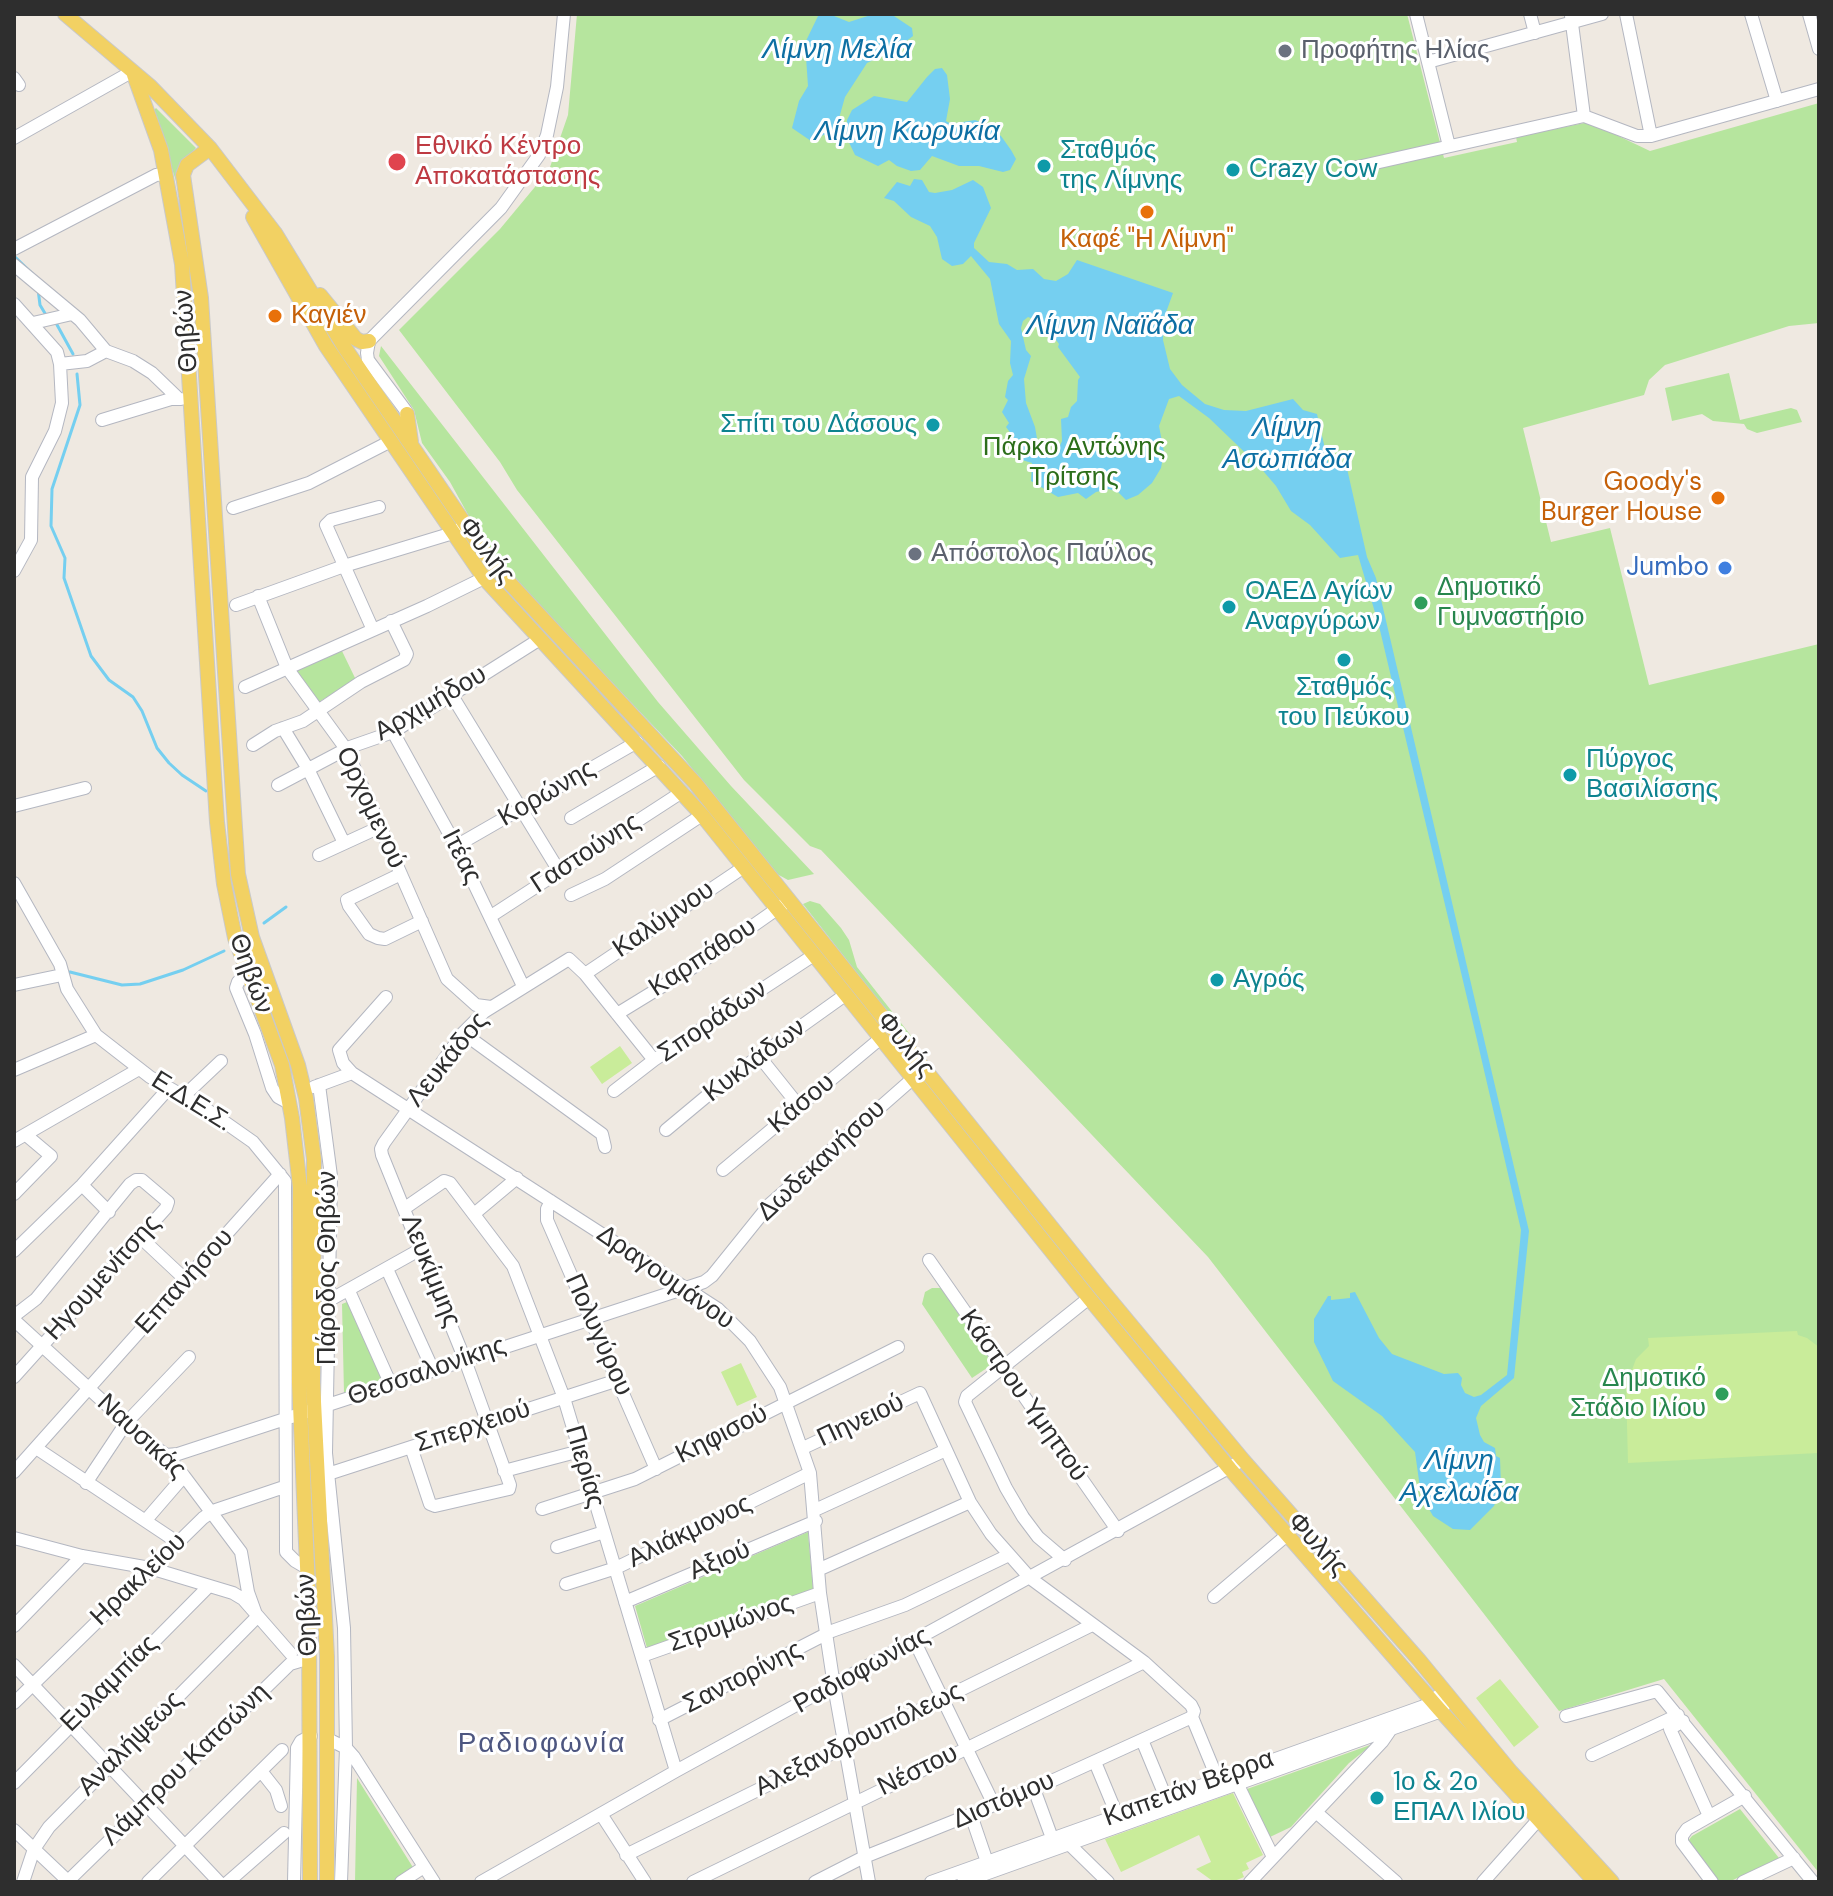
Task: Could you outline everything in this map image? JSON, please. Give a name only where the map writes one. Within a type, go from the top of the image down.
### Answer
[{"type":"main road","name":"Φυλής","points":[[65,14],[133,71],[210,148],[275,233],[459,529],[687,773],[783,905],[919,1074],[1243,1460],[1521,1783],[1612,1882]]},
{"type":"main road","name":"Θηβών","points":[[133,71],[161,150],[182,264],[185,399],[219,837],[230,919],[279,1055],[300,1187],[310,1658],[310,1882]]},
{"type":"main road","name":"Θηβών","points":[[210,148],[187,165],[183,175],[201,298],[238,874],[252,937],[298,1065],[314,1159],[306,1412],[325,1611],[327,1882]]},
{"type":"main road","name":"Φυλής","points":[[234,181],[313,325],[393,427],[412,446],[484,578],[659,766],[744,867],[783,905],[814,955],[845,995],[881,1038],[919,1074],[1089,1298],[1230,1469],[1595,1882]]},
{"type":"main road","points":[[275,233],[356,339],[369,341]]},
{"type":"street","points":[[233,508],[309,483],[393,427],[396,398],[368,360],[369,341],[501,208],[539,155],[547,135],[557,87],[564,14]]},
{"type":"street","points":[[1416,14],[1449,146]]},
{"type":"street","points":[[1530,14],[1535,33]]},
{"type":"street","points":[[1428,62],[1535,33],[1571,18],[1602,14]]},
{"type":"street","points":[[1626,14],[1651,136]]},
{"type":"street","points":[[1751,14],[1777,101]]},
{"type":"street","points":[[1812,16],[1819,49]]},
{"type":"street","points":[[1571,18],[1584,116]]},
{"type":"street","points":[[14,138],[133,71]]},
{"type":"street","points":[[1353,168],[1584,116],[1637,136],[1651,136],[1819,89]]},
{"type":"street","points":[[14,249],[156,175],[166,174]]},
{"type":"street","points":[[14,265],[72,314],[106,351],[133,361],[185,399]]},
{"type":"street","points":[[14,304],[57,352],[62,403],[55,431],[32,477],[31,540],[14,571]]},
{"type":"street","points":[[33,323],[72,314]]},
{"type":"street","points":[[60,364],[87,361],[106,351]]},
{"type":"street","points":[[102,420],[185,399]]},
{"type":"street","points":[[373,630],[326,525],[331,520],[379,507]]},
{"type":"street","points":[[236,605],[459,529]]},
{"type":"street","points":[[245,687],[484,578]]},
{"type":"street","name":"Ορχομενού","points":[[258,596],[287,668],[346,749],[447,979],[476,1005],[487,1010]]},
{"type":"street","points":[[253,745],[303,721],[361,682],[407,657],[391,621]]},
{"type":"street","name":"Αρχιμήδου","points":[[278,785],[346,749],[393,732],[540,639]]},
{"type":"street","points":[[451,694],[559,871]]},
{"type":"street","points":[[283,728],[308,769],[344,843]]},
{"type":"street","name":"Ιτέας","points":[[393,732],[456,846],[523,986]]},
{"type":"street","name":"Κορώνης","points":[[456,846],[637,742]]},
{"type":"street","points":[[571,818],[659,766]]},
{"type":"street","points":[[14,806],[85,788]]},
{"type":"street","name":"Γαστούνης","points":[[491,916],[682,792]]},
{"type":"street","points":[[571,895],[605,879],[702,815]]},
{"type":"street","points":[[319,855],[380,827]]},
{"type":"street","name":"Καλύμνου","points":[[585,974],[744,867]]},
{"type":"street","points":[[401,874],[347,900],[356,920],[369,934],[378,938],[385,939],[422,921]]},
{"type":"street","name":"Ε.Δ.Ε.Σ.","points":[[14,883],[60,964],[74,1001],[96,1035],[139,1069],[253,1142],[283,1178]]},
{"type":"street","name":"Καρπάθου","points":[[617,1014],[697,965],[783,905]]},
{"type":"street","name":"Σποράδων","points":[[614,1091],[654,1060],[814,955]]},
{"type":"street","name":"Λευκάδος","points":[[381,1149],[467,1030],[487,1010],[569,959],[585,974]]},
{"type":"street","points":[[585,974],[654,1060]]},
{"type":"street","points":[[14,985],[62,975]]},
{"type":"street","name":"Κυκλάδων","points":[[666,1130],[759,1056],[845,995]]},
{"type":"street","points":[[304,1090],[352,1073],[343,1063],[339,1050],[386,997]]},
{"type":"street","points":[[467,1030],[602,1134],[605,1147]]},
{"type":"street","points":[[14,1070],[96,1035]]},
{"type":"street","name":"Κάσου","points":[[723,1170],[881,1038]]},
{"type":"street","points":[[759,1056],[799,1106]]},
{"type":"street","points":[[184,1096],[221,1061]]},
{"type":"street","points":[[14,1194],[51,1156],[20,1138],[139,1069]]},
{"type":"street","name":"Δραγουμάνου","points":[[352,1073],[689,1288],[718,1309],[765,1361],[786,1402],[810,1473],[820,1593],[862,1858],[869,1882]]},
{"type":"street","name":"Δωδεκανήσου","points":[[689,1288],[712,1276],[766,1208],[919,1074]]},
{"type":"street","name":"Πάροδος Θηβών","points":[[307,1568],[286,1552],[284,1487],[306,1412],[328,1301],[331,1176],[319,1085]]},
{"type":"street","points":[[14,1251],[82,1185],[169,1088]]},
{"type":"street","name":"Λευκίμμης","points":[[381,1149],[465,1360],[510,1485],[505,1492],[435,1506],[427,1498],[411,1447]]},
{"type":"street","points":[[271,1161],[285,1161],[296,1154]]},
{"type":"street","points":[[283,1178],[296,1154]]},
{"type":"street","name":"Πάροδος Θηβών","points":[[283,1178],[306,1412],[328,1474],[344,1628],[346,1748],[341,1882]]},
{"type":"street","name":"Επτανήσου","points":[[14,1472],[283,1178]]},
{"type":"street","points":[[474,1214],[517,1178]]},
{"type":"street","name":"Ηγουμενίτσης","points":[[14,1377],[166,1208],[168,1202],[142,1180],[136,1180],[109,1212]]},
{"type":"street","name":"Πιερίας","points":[[405,1208],[444,1181],[450,1183],[513,1266],[564,1398],[676,1771]]},
{"type":"street","points":[[14,1318],[36,1299],[109,1212],[82,1185]]},
{"type":"street","name":"Πολυγύρου","points":[[551,1201],[547,1220],[656,1469]]},
{"type":"street","points":[[140,1237],[187,1281]]},
{"type":"street","points":[[328,1301],[421,1249]]},
{"type":"street","name":"Κάστρου Υμηττού","points":[[929,1260],[1118,1531]]},
{"type":"street","points":[[387,1269],[433,1370]]},
{"type":"street","name":"Θεσσαλονίκης","points":[[166,1455],[178,1454],[689,1288]]},
{"type":"street","points":[[349,1291],[391,1385]]},
{"type":"street","points":[[1065,1560],[1038,1537],[1023,1517],[965,1402],[967,1396],[1089,1298]]},
{"type":"street","name":"Ναυσικάς","points":[[14,1318],[126,1423],[166,1455],[213,1511],[241,1552],[248,1592],[257,1617]]},
{"type":"street","name":"Κηφισού","points":[[542,1509],[592,1494],[656,1469],[898,1347]]},
{"type":"street","points":[[86,1483],[126,1423],[189,1357]]},
{"type":"street","name":"Σπερχειού","points":[[328,1474],[618,1380]]},
{"type":"street","name":"Πηνειού","points":[[803,1448],[920,1393],[946,1450]]},
{"type":"street","points":[[36,1448],[177,1542]]},
{"type":"street","points":[[946,1450],[970,1502],[1030,1578],[1144,1662],[1191,1705],[1194,1711],[1192,1717],[1218,1780]]},
{"type":"street","name":"Αξιού","points":[[625,1602],[815,1515],[946,1450]]},
{"type":"street","points":[[504,1471],[580,1451]]},
{"type":"street","name":"Ραδιοφωνίας","points":[[481,1882],[676,1771],[1243,1460]]},
{"type":"street","name":"Αλιάκμονος","points":[[566,1584],[616,1568],[810,1473]]},
{"type":"street","points":[[146,1520],[184,1476]]},
{"type":"street","name":"Ηρακλείου","points":[[14,1703],[150,1568],[213,1511],[284,1487]]},
{"type":"street","name":"Στρυμώνος","points":[[820,1569],[970,1502]]},
{"type":"street","points":[[557,1547],[604,1532]]},
{"type":"street","points":[[1214,1597],[1287,1535]]},
{"type":"street","points":[[17,1543],[150,1568],[239,1596],[291,1654]]},
{"type":"street","name":"Σαντορίνης","points":[[659,1720],[826,1634],[905,1605],[1009,1555]]},
{"type":"street","points":[[14,1626],[82,1556]]},
{"type":"street","name":"Ευλαμπίας","points":[[14,1783],[208,1587]]},
{"type":"street","name":"Στρυμώνος","points":[[642,1656],[820,1593]]},
{"type":"street","name":"Αναλήψεως","points":[[23,1882],[34,1849],[49,1827],[257,1617]]},
{"type":"street","name":"Αλεξανδρουπόλεως","points":[[626,1855],[1092,1625]]},
{"type":"street","points":[[915,1642],[994,1805]]},
{"type":"street","name":"Λάμπρου Κατσώνη","points":[[68,1881],[290,1664],[310,1658]]},
{"type":"street","name":"Νέστου","points":[[693,1882],[1144,1662]]},
{"type":"street","points":[[14,1665],[219,1882]]},
{"type":"street","points":[[1566,1716],[1654,1690],[1660,1693],[1813,1882]]},
{"type":"street","name":"Καπετάν Βέρρα","points":[[1270,1766],[1391,1729],[1436,1705],[1448,1695]]},
{"type":"street","name":"Καπετάν Βέρρα","points":[[963,1882],[1436,1705]]},
{"type":"street","name":"Διστόμου","points":[[815,1882],[862,1858],[1034,1789],[1192,1717]]},
{"type":"street","points":[[1680,1718],[1670,1729],[1709,1816]]},
{"type":"street","points":[[1592,1755],[1680,1718]]},
{"type":"street","points":[[1250,1882],[1317,1813],[1391,1729]]},
{"type":"street","points":[[294,1882],[297,1748],[301,1741],[311,1736]]},
{"type":"street","points":[[328,1739],[346,1748],[354,1757],[433,1882]]},
{"type":"street","points":[[1142,1740],[1166,1798]]},
{"type":"street","points":[[1682,1755],[1700,1743]]},
{"type":"street","points":[[148,1882],[282,1750]]},
{"type":"street","points":[[1095,1762],[1117,1815]]},
{"type":"street","points":[[261,1771],[276,1790],[281,1806]]},
{"type":"street","points":[[1241,1777],[1273,1857]]},
{"type":"street","name":"Καπετάν Βέρρα","points":[[931,1882],[1218,1780],[1241,1777]]},
{"type":"street","points":[[1034,1789],[1052,1838]]},
{"type":"street","points":[[1712,1882],[1682,1842],[1687,1829],[1745,1796]]},
{"type":"street","points":[[1317,1813],[1396,1882]]},
{"type":"street","points":[[601,1814],[640,1880]]},
{"type":"street","points":[[971,1815],[987,1862]]},
{"type":"street","points":[[1488,1880],[1538,1820]]},
{"type":"street","points":[[14,1830],[68,1881]]},
{"type":"street","points":[[228,1882],[284,1833]]},
{"type":"street","points":[[1069,1844],[1108,1882]]},
{"type":"street","points":[[1743,1882],[1794,1858]]},
{"type":"street","points":[[401,1882],[424,1867]]},
{"type":"green space","name":"Πάρκο Αντώνης Τρίτσης","points":[[577,14],[1407,14],[1444,158],[1517,142],[1516,137],[1589,122],[1650,151],[1819,103],[1819,323],[1789,326],[1665,365],[1649,380],[1644,395],[1523,428],[1551,542],[1610,528],[1649,685],[1819,644],[1819,1873],[1664,1679],[1559,1711],[1208,1257],[821,850],[810,846],[744,780],[517,490],[500,462],[399,330],[500,229],[549,170],[568,115]]},
{"type":"green space","points":[[156,108],[196,148],[179,181],[176,181],[153,111]]},
{"type":"green space","points":[[381,346],[658,702],[814,874],[788,880],[777,874],[682,756],[500,561],[422,443],[414,410],[379,356]]},
{"type":"green space","points":[[1729,373],[1740,420],[1791,408],[1797,410],[1802,422],[1757,433],[1747,429],[1744,424],[1713,421],[1702,414],[1672,421],[1665,388]]},
{"type":"green space","points":[[338,649],[342,651],[356,680],[317,703],[294,668]]},
{"type":"green space","points":[[810,901],[820,904],[841,928],[849,940],[857,967],[912,1037],[911,1042],[803,904]]},
{"type":"green space","points":[[620,1046],[632,1063],[602,1084],[590,1067]]},
{"type":"green space","points":[[941,1288],[993,1364],[972,1378],[922,1304],[925,1292]]},
{"type":"green space","points":[[347,1302],[383,1379],[344,1393],[342,1304]]},
{"type":"green space","name":"Δημοτικό Στάδιο Ιλίου","points":[[1797,1331],[1798,1335],[1819,1347],[1818,1453],[1628,1463],[1626,1386],[1636,1359],[1649,1346],[1648,1338]]},
{"type":"green space","points":[[741,1363],[757,1397],[737,1406],[721,1372]]},
{"type":"green space","points":[[808,1532],[813,1589],[647,1648],[635,1606]]},
{"type":"green space","points":[[1500,1679],[1539,1727],[1514,1747],[1476,1698]]},
{"type":"green space","points":[[1373,1744],[1349,1763],[1291,1827],[1270,1837],[1247,1789]]},
{"type":"green space","points":[[357,1778],[414,1869],[394,1882],[355,1882]]},
{"type":"green space","points":[[1233,1793],[1263,1855],[1246,1863],[1249,1869],[1242,1872],[1244,1877],[1232,1882],[1214,1882],[1196,1869],[1211,1862],[1199,1835],[1121,1872],[1105,1839]]},
{"type":"green space","points":[[1740,1809],[1779,1858],[1733,1880],[1719,1881],[1688,1841]]},
{"type":"water","name":"Λίμνη Μελία","points":[[819,14],[829,14],[849,22],[874,14],[891,14],[912,28],[913,36],[896,49],[867,63],[845,97],[836,129],[811,141],[792,128],[799,101],[808,86],[805,43]]},
{"type":"water","name":"Λίμνη Κωρυκία","points":[[942,68],[947,75],[950,99],[946,121],[951,124],[975,120],[986,124],[1001,136],[1016,159],[1010,170],[1003,172],[979,166],[959,166],[932,156],[920,170],[911,171],[889,160],[878,166],[855,155],[846,136],[847,120],[852,110],[874,96],[907,102],[935,69]]},
{"type":"water","points":[[914,179],[922,180],[929,192],[935,193],[952,190],[973,180],[983,187],[991,208],[974,248],[989,262],[1007,264],[1017,270],[1033,269],[1044,279],[1056,281],[1068,274],[1077,260],[1173,293],[1164,318],[1163,340],[1170,369],[1182,385],[1205,404],[1224,410],[1246,411],[1293,399],[1303,410],[1317,414],[1329,466],[1346,464],[1367,557],[1376,578],[1529,1231],[1514,1378],[1481,1406],[1476,1418],[1484,1442],[1495,1448],[1496,1456],[1500,1458],[1501,1487],[1494,1506],[1470,1530],[1453,1529],[1433,1516],[1421,1495],[1415,1452],[1382,1416],[1333,1381],[1314,1342],[1314,1319],[1328,1296],[1331,1300],[1350,1298],[1350,1293],[1355,1292],[1379,1338],[1392,1354],[1444,1374],[1458,1373],[1465,1393],[1474,1397],[1481,1395],[1507,1375],[1521,1230],[1379,626],[1358,555],[1340,558],[1310,525],[1291,511],[1259,466],[1209,418],[1179,396],[1169,399],[1159,426],[1164,452],[1161,468],[1152,483],[1138,495],[1126,500],[1109,489],[1096,492],[1086,499],[1078,493],[1058,497],[1031,481],[1032,463],[1022,460],[1012,451],[1012,435],[1006,427],[1009,423],[1002,412],[1008,400],[1005,397],[1008,381],[1013,375],[1011,341],[999,324],[990,279],[971,256],[963,264],[952,266],[942,259],[937,237],[930,226],[911,217],[894,201],[884,198],[897,182],[910,186]],"holes":[[[1028,317],[1040,322],[1054,337],[1080,377],[1077,401],[1068,417],[1061,419],[1062,441],[1050,457],[1039,450],[1026,403],[1024,379],[1031,356],[1026,350],[1021,328]]]},
{"type":"waterway","points":[[14,256],[37,278]]},
{"type":"waterway","points":[[38,289],[40,305],[46,315]]},
{"type":"waterway","points":[[56,323],[73,354]]},
{"type":"waterway","points":[[77,374],[80,405],[52,489],[51,526],[65,558],[64,578],[91,656],[109,680],[133,697],[157,748],[169,763],[206,791]]},
{"type":"waterway","points":[[264,923],[286,907]]},
{"type":"waterway","points":[[70,972],[122,985],[140,984],[183,970],[224,951]]},
{"type":"place","name":"Προφήτης Ηλίας","points":[[1285,51]]},
{"type":"place","name":"Εθνικό Κέντρο Αποκατάστασης","points":[[397,162]]},
{"type":"place","name":"Σταθμός της Λίμνης","points":[[1044,166]]},
{"type":"place","name":"Crazy Cow","points":[[1233,170]]},
{"type":"place","name":"Καφέ \"Η Λίμνη\"","points":[[1147,212]]},
{"type":"place","name":"Καγιέν","points":[[275,316]]},
{"type":"place","name":"Σπίτι του Δάσους","points":[[933,425]]},
{"type":"place","name":"Goody's Burger House","points":[[1718,498]]},
{"type":"place","name":"Απόστολος Παύλος","points":[[915,554]]},
{"type":"place","name":"Jumbo","points":[[1725,568]]},
{"type":"place","name":"Δημοτικό Γυμναστήριο","points":[[1421,603]]},
{"type":"place","name":"ΟΑΕΔ Αγίων Αναργύρων","points":[[1229,607]]},
{"type":"place","name":"Σταθμός του Πεύκου","points":[[1344,660]]},
{"type":"place","name":"Πύργος Βασιλίσσης","points":[[1570,775]]},
{"type":"place","name":"Αγρός","points":[[1217,980]]},
{"type":"place","name":"Δημοτικό Στάδιο Ιλίου","points":[[1722,1394]]},
{"type":"place","name":"1ο & 2ο ΕΠΑΛ Ιλίου","points":[[1377,1798]]},
{"type":"district","name":"Ραδιοφωνία","points":[[542,1745]]},
{"type":"water label","name":"Λίμνη Ναϊάδα","points":[[1110,327]]},
{"type":"water label","name":"Λίμνη Ασωπιάδα","points":[[1287,445]]},
{"type":"water label","name":"Λίμνη Αχελωίδα","points":[[1459,1478]]}]
